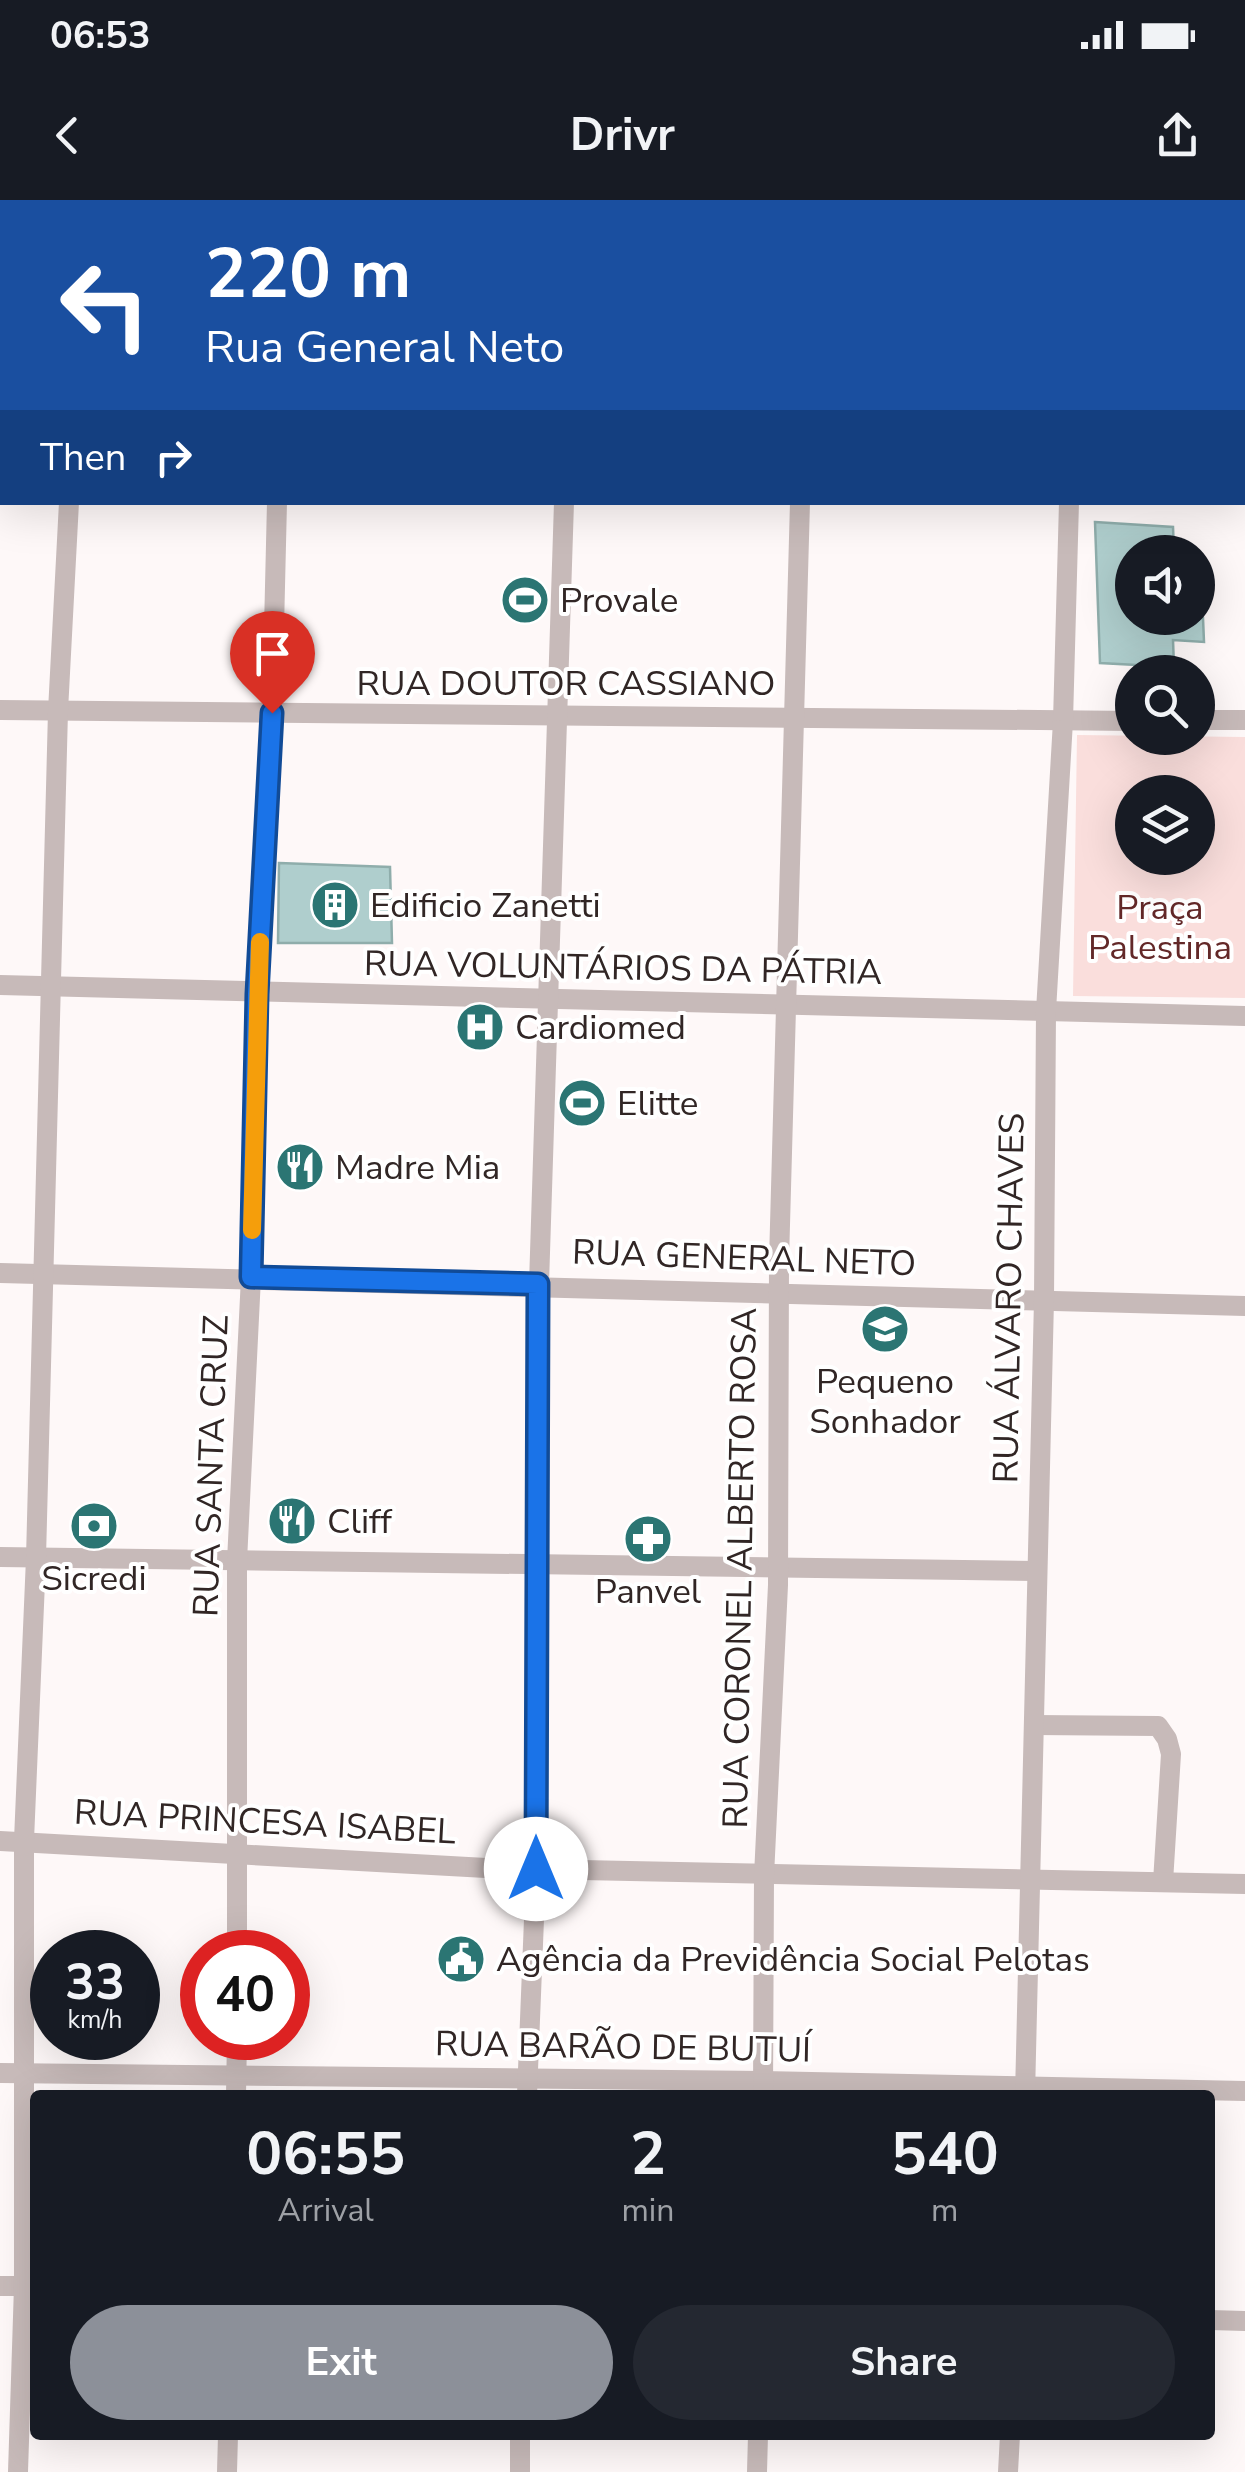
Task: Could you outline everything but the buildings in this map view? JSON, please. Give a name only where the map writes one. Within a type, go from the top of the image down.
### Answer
[{"type":"street","points":[[18,2472],[30,2286],[22,2073],[24,1840],[36,1558],[40,1274],[58,711],[70,505]]},
{"type":"street","name":"RUA SANTA CRUZ","points":[[237,1930],[237,1560],[251,1277],[257,994],[272,713],[277,505]]},
{"type":"street","points":[[528,2087],[536,1869],[538,1284],[564,505]]},
{"type":"street","name":"RUA CORONEL ALBERTO ROSA","points":[[763,2088],[764,1876],[778,1568],[780,1292],[800,505]]},
{"type":"street","name":"RUA ÁLVARO CHAVES","points":[[1025,2090],[1044,1300],[1046,1011],[1063,721],[1070,505]]},
{"type":"street","name":"RUA DOUTOR CASSIANO","points":[[0,710],[1115,720]]},
{"type":"street","points":[[1215,720],[1245,720]]},
{"type":"street","name":"RUA VOLUNTÁRIOS DA PÁTRIA","points":[[0,985],[1245,1016]]},
{"type":"street","name":"RUA GENERAL NETO","points":[[0,1273],[538,1284],[1245,1306]]},
{"type":"street","points":[[0,1557],[1036,1571]]},
{"type":"street","points":[[1034,1725],[1158,1726],[1168,1739],[1171,1754],[1163,1882]]},
{"type":"street","name":"RUA PRINCESA ISABEL","points":[[0,1841],[536,1869],[1245,1884]]},
{"type":"street","name":"RUA BARÃO DE BUTUÍ","points":[[0,2073],[236,2084],[894,2090]]},
{"type":"street","name":"RUA BARÃO DE BUTUÍ","points":[[1215,2091],[1245,2091]]},
{"type":"street","points":[[0,2286],[30,2286]]},
{"type":"street","points":[[1215,2320],[1245,2321]]},
{"type":"street","points":[[227,2472],[228,2440]]},
{"type":"street","points":[[520,2440],[520,2472]]},
{"type":"street","points":[[757,2472],[758,2440]]},
{"type":"street","points":[[1008,2472],[1010,2440]]},
{"type":"green space","name":"Praça Palestina","points":[[1077,735],[1115,735],[1115,755],[1215,755],[1215,737],[1245,737],[1245,998],[1073,996]]},
{"type":"slow traffic","points":[[252,1230],[260,942]]},
{"type":"place","name":"Provale","points":[[525,600]]},
{"type":"place","name":"Edificio Zanetti","points":[[335,905]]},
{"type":"place","name":"Cardiomed","points":[[480,1027]]},
{"type":"place","name":"Elitte","points":[[582,1103]]},
{"type":"place","name":"Madre Mia","points":[[300,1167]]},
{"type":"place","name":"Pequeno Sonhador","points":[[885,1329]]},
{"type":"place","name":"Cliff","points":[[292,1521]]},
{"type":"place","name":"Sicredi","points":[[94,1526]]},
{"type":"place","name":"Panvel","points":[[648,1539]]},
{"type":"place","name":"Agência da Previdência Social Pelotas","points":[[461,1959]]},
{"type":"route","points":[[272,713],[257,994],[251,1277],[538,1284],[536,1869]]}]
